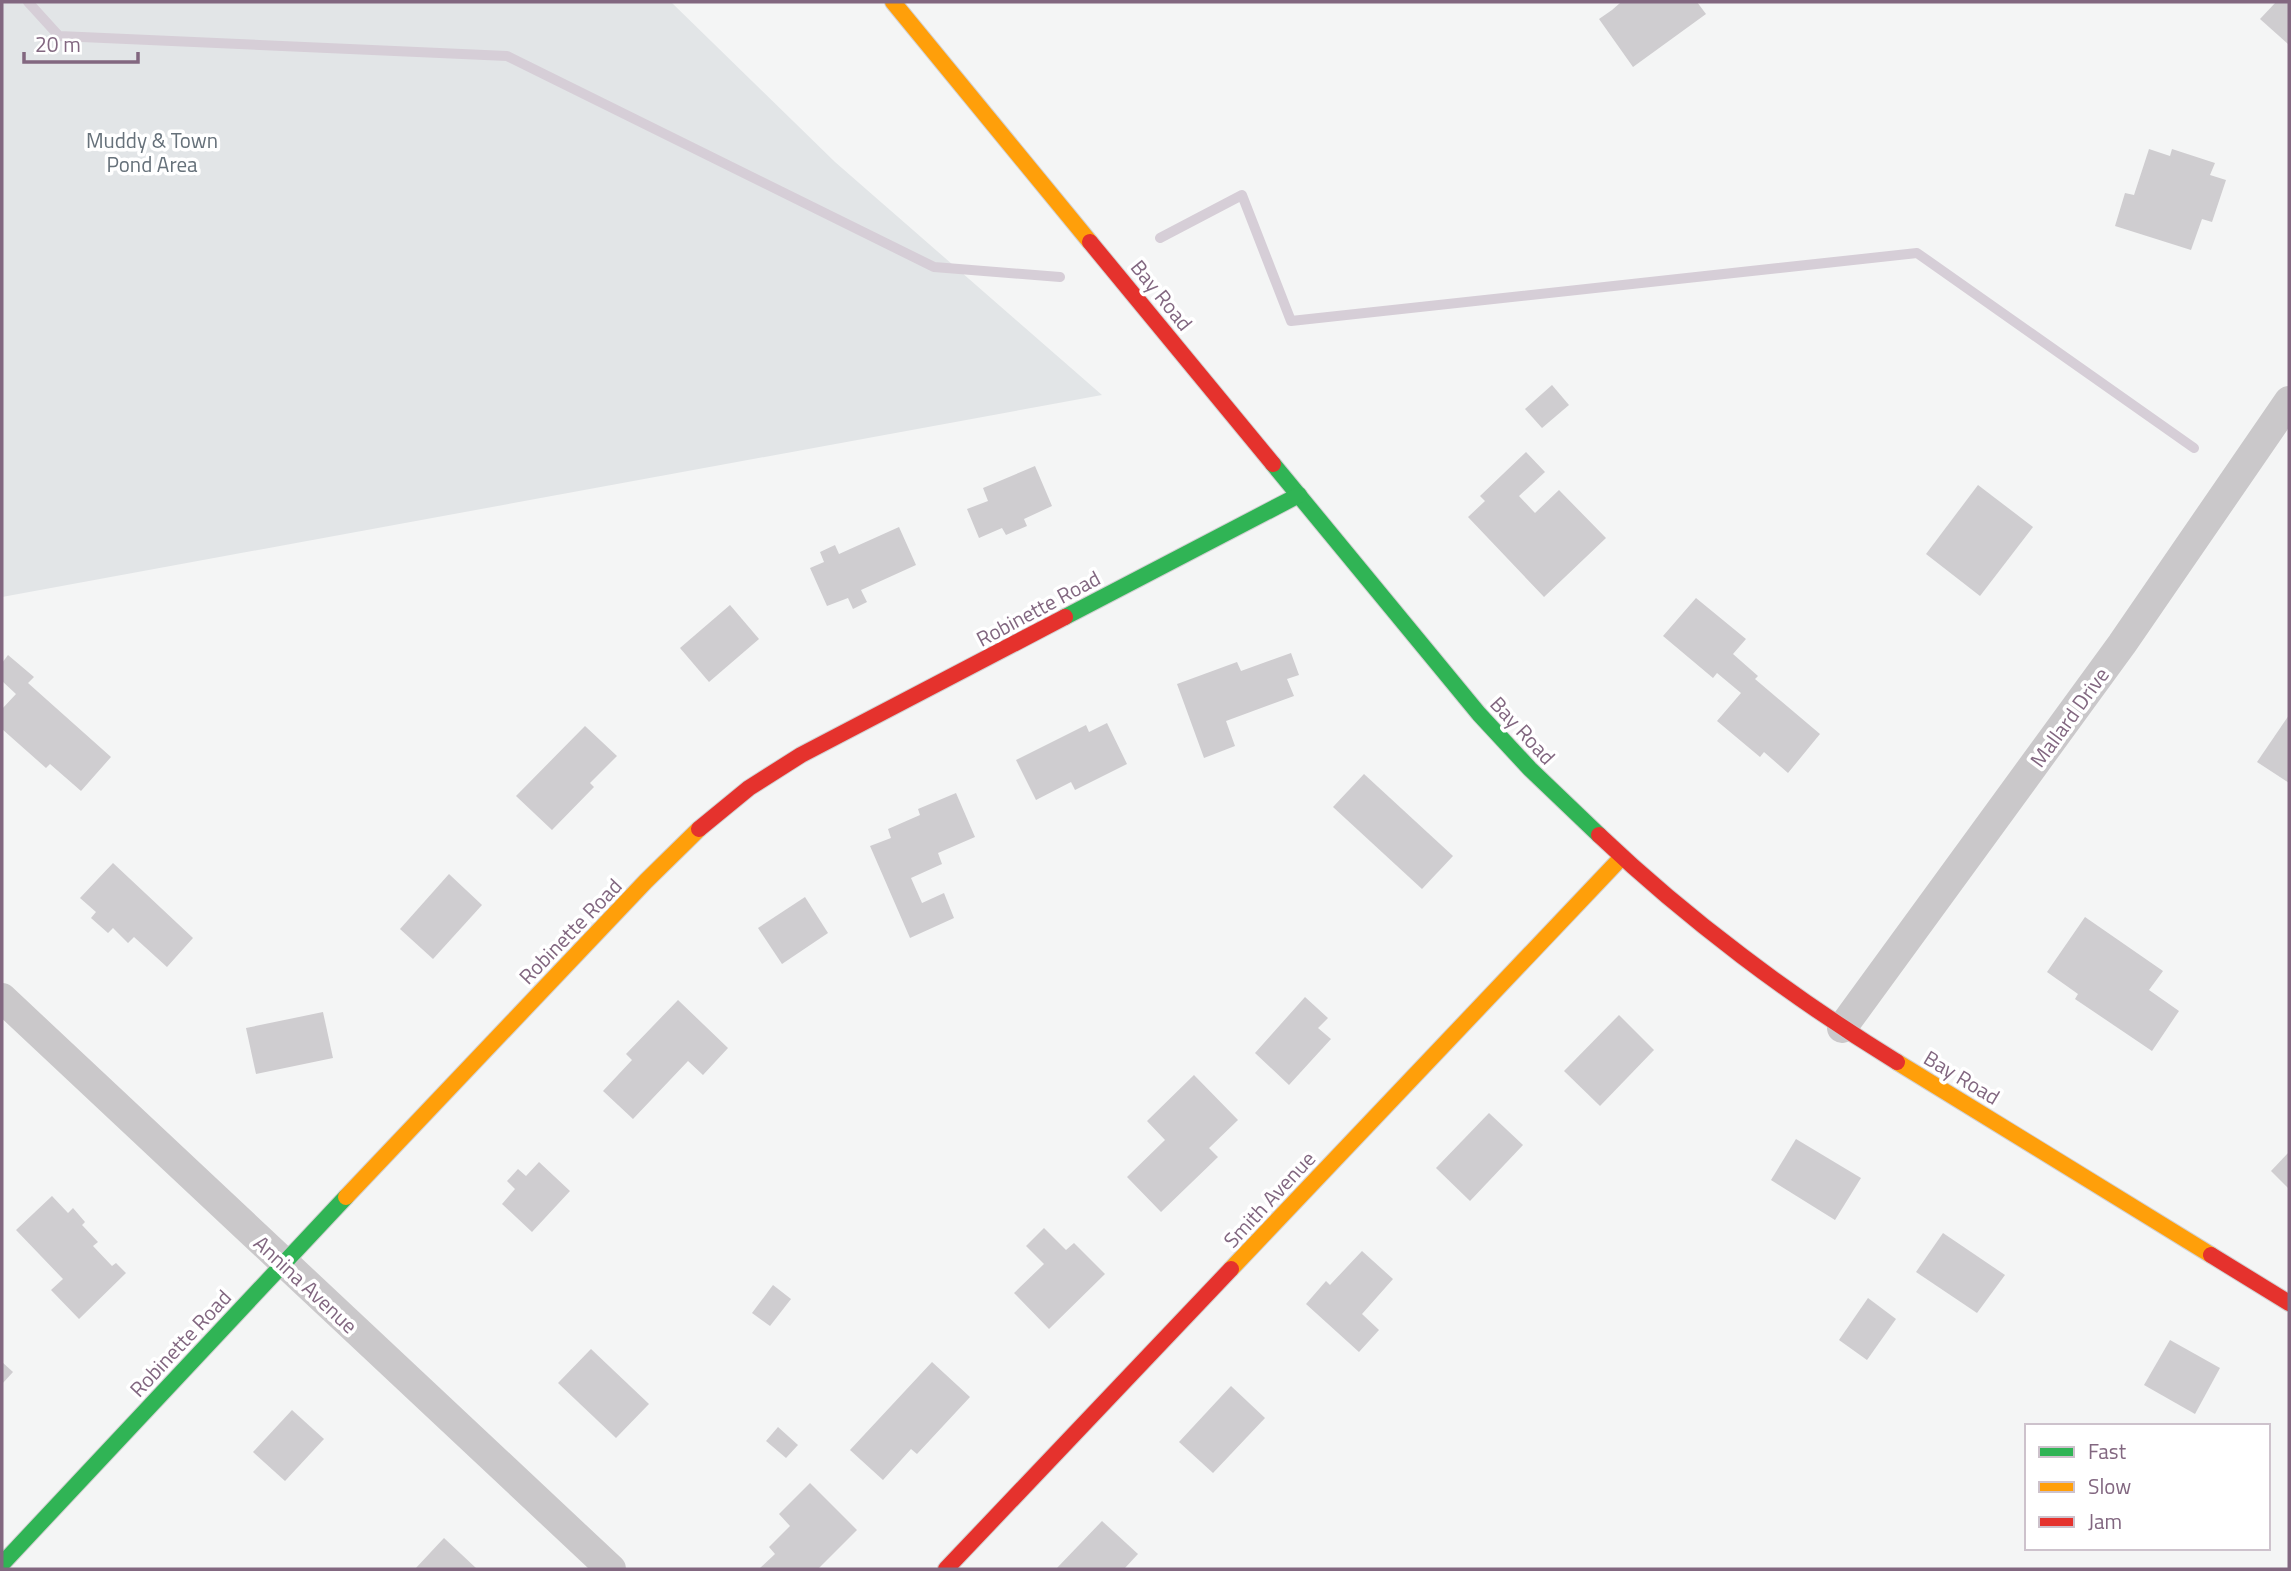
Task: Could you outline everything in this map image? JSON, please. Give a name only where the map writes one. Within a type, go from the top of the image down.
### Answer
[{"type":"street","name":"Bay Road","points":[[893,2],[1479,714],[1530,769],[1622,857],[1716,935],[1842,1028],[2289,1303]]},
{"type":"street","name":"Mallard Drive","points":[[1842,1028],[2122,644],[2289,401]]},
{"type":"street","name":"Robinette Road","points":[[2,1564],[284,1262],[698,829],[749,788],[801,755],[1299,495]]},
{"type":"street","name":"Smith Avenue","points":[[946,1569],[1622,857]]},
{"type":"street","name":"Annina Avenue","points":[[2,998],[611,1569]]},
{"type":"green space","name":"Muddy & Town Pond Area","points":[[2,2],[671,2],[835,162],[1102,395],[2,597]]},
{"type":"building","points":[[1619,2],[1697,2],[1706,14],[1633,67],[1599,19]]},
{"type":"building","points":[[2276,2],[2289,2],[2289,45],[2260,19]]},
{"type":"building","points":[[2149,149],[2170,156],[2172,149],[2215,163],[2210,175],[2226,180],[2212,222],[2202,219],[2191,250],[2115,226],[2125,193],[2134,195]]},
{"type":"building","points":[[1552,385],[1569,405],[1542,428],[1525,409]]},
{"type":"building","points":[[1526,452],[1545,472],[1519,496],[1535,513],[1559,490],[1606,538],[1544,597],[1468,517],[1485,501],[1480,496]]},
{"type":"building","points":[[1035,466],[1052,506],[1024,519],[1027,526],[1006,535],[1002,528],[979,538],[967,509],[988,501],[983,488]]},
{"type":"building","points":[[1978,485],[2033,527],[1980,596],[1926,554]]},
{"type":"building","points":[[899,527],[916,565],[861,590],[867,602],[853,609],[848,598],[827,606],[810,568],[824,562],[820,552],[835,545],[839,554]]},
{"type":"building","points":[[1696,598],[1746,639],[1733,654],[1758,676],[1755,679],[1820,734],[1788,773],[1764,752],[1760,757],[1717,721],[1741,693],[1717,673],[1713,678],[1663,636]]},
{"type":"building","points":[[730,605],[759,639],[709,682],[680,648]]},
{"type":"building","points":[[1291,653],[1299,675],[1287,679],[1294,696],[1226,721],[1235,746],[1204,758],[1177,684],[1237,662],[1241,671]]},
{"type":"building","points":[[8,655],[34,677],[28,683],[111,757],[81,791],[50,764],[46,768],[2,729],[2,709],[16,694],[2,681],[2,663]]},
{"type":"building","points":[[2289,715],[2289,783],[2257,762]]},
{"type":"building","points":[[1107,723],[1127,764],[1075,790],[1071,782],[1036,800],[1016,760],[1086,725],[1089,732]]},
{"type":"building","points":[[585,726],[617,756],[590,783],[594,787],[552,830],[516,796]]},
{"type":"building","points":[[1364,774],[1453,856],[1422,889],[1333,807]]},
{"type":"building","points":[[956,793],[975,837],[938,853],[942,864],[911,878],[922,903],[944,893],[954,918],[910,938],[870,846],[891,838],[888,829],[920,815],[918,809]]},
{"type":"building","points":[[113,863],[193,938],[167,967],[134,937],[128,943],[113,928],[108,933],[91,918],[96,912],[80,898]]},
{"type":"building","points":[[449,874],[482,905],[433,959],[400,929]]},
{"type":"building","points":[[805,897],[828,933],[782,964],[758,928]]},
{"type":"building","points":[[2085,917],[2163,971],[2149,990],[2179,1011],[2152,1051],[2075,999],[2078,994],[2047,972]]},
{"type":"building","points":[[1305,997],[1328,1018],[1318,1028],[1331,1039],[1289,1085],[1255,1053]]},
{"type":"building","points":[[678,1000],[728,1048],[703,1075],[688,1061],[633,1119],[603,1091],[632,1060],[626,1054]]},
{"type":"building","points":[[323,1012],[333,1058],[256,1074],[246,1028]]},
{"type":"building","points":[[1619,1015],[1654,1050],[1600,1106],[1564,1071]]},
{"type":"building","points":[[1194,1075],[1238,1120],[1209,1148],[1218,1157],[1161,1212],[1127,1177],[1165,1140],[1147,1121]]},
{"type":"building","points":[[1489,1113],[1523,1145],[1470,1201],[1436,1168]]},
{"type":"building","points":[[1796,1139],[1861,1178],[1835,1220],[1771,1180]]},
{"type":"building","points":[[2289,1152],[2289,1189],[2271,1171]]},
{"type":"building","points":[[539,1162],[570,1191],[532,1232],[502,1204],[515,1189],[507,1181],[518,1169],[526,1176]]},
{"type":"building","points":[[52,1196],[68,1213],[73,1208],[85,1222],[82,1225],[98,1242],[93,1246],[112,1266],[116,1263],[126,1273],[79,1319],[51,1290],[63,1279],[16,1230]]},
{"type":"building","points":[[1044,1228],[1066,1250],[1074,1243],[1105,1274],[1049,1329],[1014,1293],[1044,1264],[1026,1246]]},
{"type":"building","points":[[1943,1233],[2005,1275],[1977,1313],[1916,1272]]},
{"type":"building","points":[[1362,1251],[1393,1279],[1362,1314],[1379,1330],[1359,1352],[1306,1304],[1326,1281],[1330,1285]]},
{"type":"building","points":[[773,1285],[791,1299],[770,1326],[752,1313]]},
{"type":"building","points":[[1868,1298],[1896,1319],[1867,1360],[1839,1340]]},
{"type":"building","points":[[2170,1340],[2220,1368],[2195,1414],[2144,1385]]},
{"type":"building","points":[[591,1349],[649,1404],[616,1438],[558,1383]]},
{"type":"building","points":[[2,1362],[13,1372],[2,1384]]},
{"type":"building","points":[[932,1362],[970,1397],[917,1454],[911,1449],[883,1480],[850,1450]]},
{"type":"building","points":[[1231,1386],[1265,1418],[1213,1473],[1179,1442]]},
{"type":"building","points":[[292,1410],[324,1439],[285,1481],[253,1452]]},
{"type":"building","points":[[778,1427],[798,1445],[786,1458],[766,1441]]},
{"type":"building","points":[[810,1483],[857,1530],[818,1569],[759,1569],[775,1554],[769,1547],[790,1526],[779,1514]]},
{"type":"building","points":[[1102,1521],[1138,1554],[1124,1569],[1056,1569]]},
{"type":"building","points":[[444,1538],[477,1569],[415,1569]]},
{"type":"waterway","points":[[28,2],[59,36],[507,56],[934,267],[1060,277]]},
{"type":"waterway","points":[[1160,238],[1242,195],[1291,321],[1917,253],[2194,448]]},
{"type":"traffic: fast","points":[[1273,464],[1479,714],[1530,769],[1599,835]]},
{"type":"traffic: fast","points":[[1065,617],[1299,495]]},
{"type":"traffic: fast","points":[[2,1564],[346,1197]]},
{"type":"traffic: slow","points":[[893,2],[1090,242]]},
{"type":"traffic: slow","points":[[346,1197],[646,881],[699,829]]},
{"type":"traffic: slow","points":[[1231,1269],[1622,857]]},
{"type":"traffic: slow","points":[[1897,1062],[2211,1255]]},
{"type":"traffic: jam","points":[[1090,242],[1273,464]]},
{"type":"traffic: jam","points":[[699,829],[749,788],[801,755],[1065,617]]},
{"type":"traffic: jam","points":[[1599,835],[1668,897],[1742,956],[1897,1062]]},
{"type":"traffic: jam","points":[[2211,1255],[2289,1303]]},
{"type":"traffic: jam","points":[[946,1569],[1231,1269]]}]
